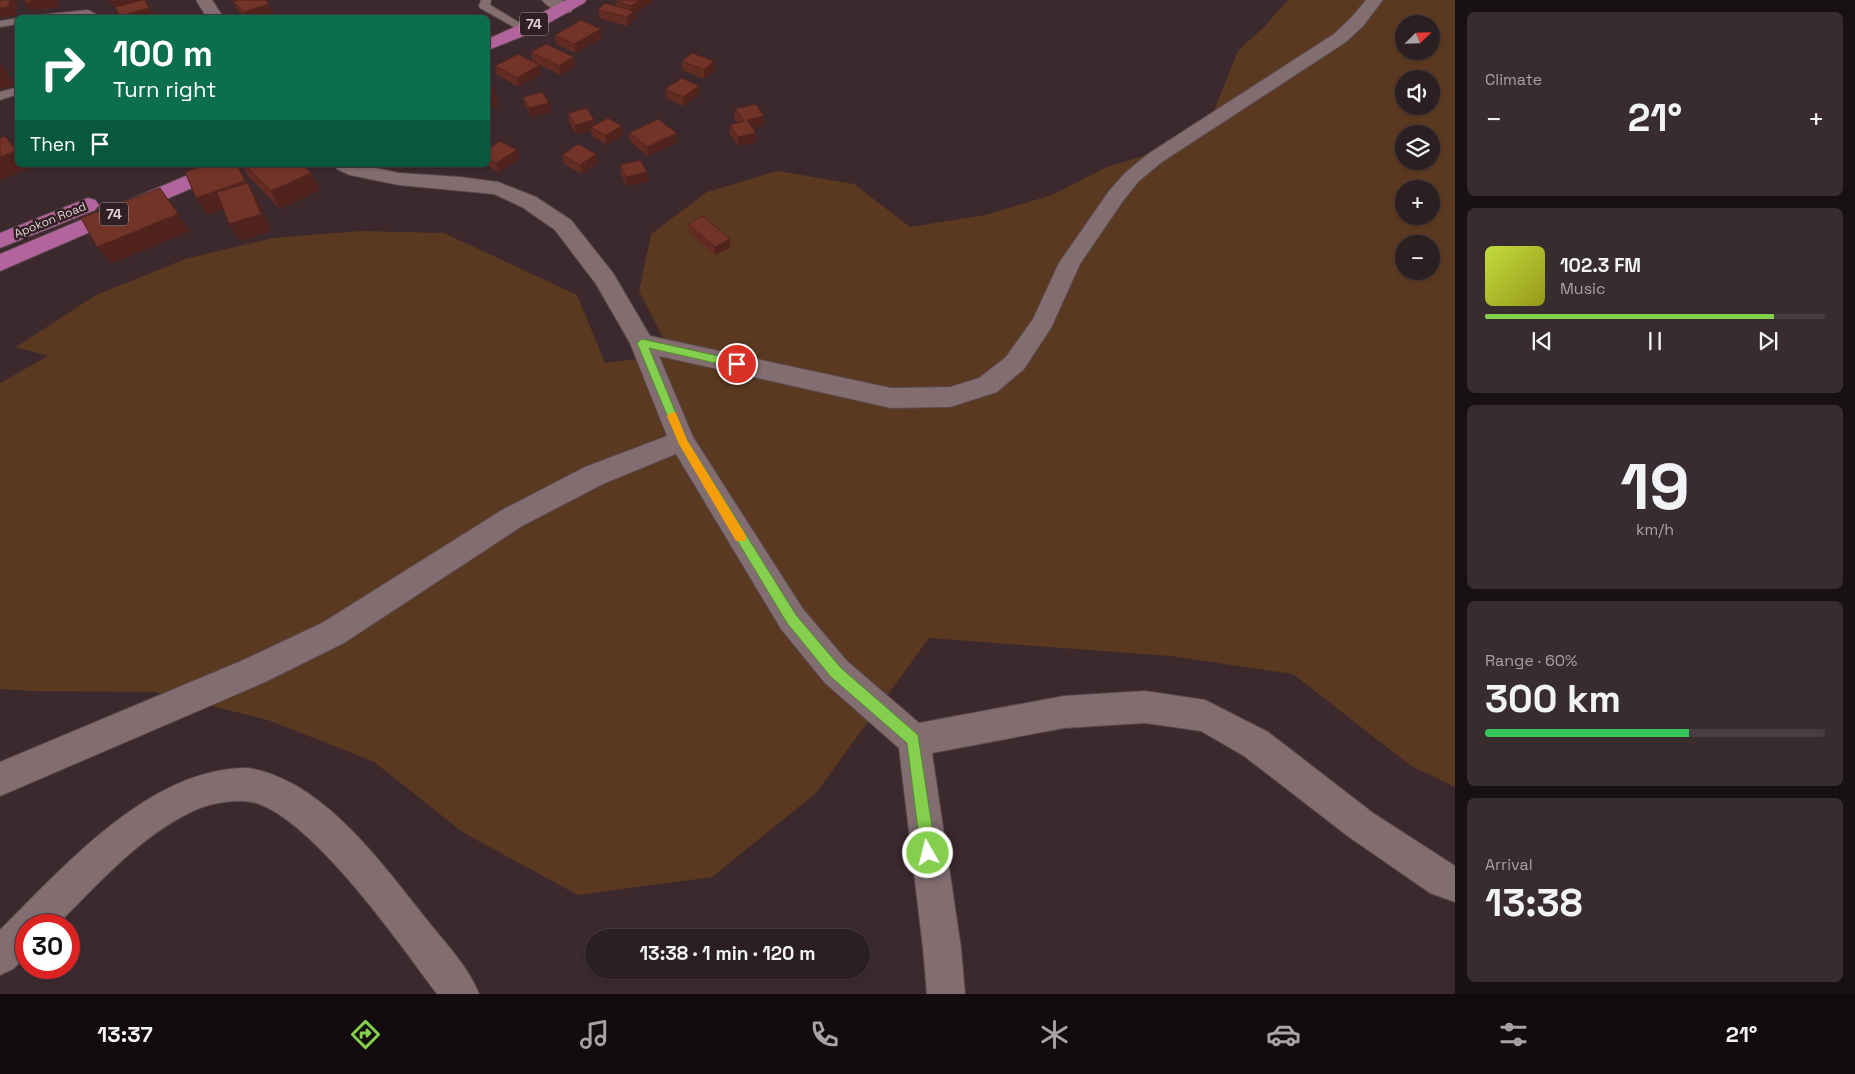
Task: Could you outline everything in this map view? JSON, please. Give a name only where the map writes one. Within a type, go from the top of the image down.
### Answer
[{"type":"highway","name":"74","points":[[490,44],[525,29],[572,4]]},
{"type":"highway","name":"Apokon Road","points":[[0,241],[179,167]]},
{"type":"highway","name":"Apokon Road","points":[[0,263],[224,167]]},
{"type":"street","points":[[204,0],[214,15]]},
{"type":"street","points":[[550,0],[572,4]]},
{"type":"street","points":[[642,343],[890,398],[950,397],[988,385],[1015,363],[1043,322],[1070,263],[1116,196],[1132,177],[1155,158],[1340,38],[1376,0]]},
{"type":"street","points":[[348,167],[357,171],[399,179],[498,188],[529,202],[563,225],[605,278],[642,343],[682,441],[792,619],[836,672],[914,740],[942,948],[946,994]]},
{"type":"street","points":[[0,779],[252,672],[333,633],[512,518],[595,474],[682,441]]},
{"type":"street","points":[[914,740],[1064,712],[1145,707],[1205,716],[1256,744],[1361,825],[1443,880],[1455,884]]},
{"type":"street","points":[[43,914],[93,864],[146,821],[183,797],[219,786],[254,785],[291,802],[338,842],[422,942],[460,994]]},
{"type":"street","points":[[0,956],[15,941]]},
{"type":"lane","points":[[486,0],[484,6],[525,29]]},
{"type":"lane","points":[[68,15],[88,13],[92,15]]},
{"type":"lane","points":[[0,24],[15,22]]},
{"type":"lane","points":[[0,96],[15,91]]},
{"type":"shaded area","points":[[1288,0],[1455,0],[1455,787],[1411,766],[1293,674],[1170,656],[929,638],[816,793],[712,877],[578,895],[464,833],[374,762],[268,720],[155,692],[0,689],[0,383],[48,356],[16,347],[96,295],[185,259],[273,238],[360,231],[444,233],[577,295],[605,363],[672,355],[639,291],[651,234],[707,192],[777,171],[854,184],[910,227],[985,215],[1052,195],[1107,167],[1172,147],[1211,118],[1238,51],[1265,26]]},
{"type":"building","points":[[0,0],[10,0],[8,7],[0,8]]},
{"type":"building","points":[[25,0],[41,0],[25,3]]},
{"type":"building","points":[[145,0],[149,8],[119,15],[115,7]]},
{"type":"building","points":[[238,0],[266,0],[269,4],[244,12],[233,2]]},
{"type":"building","points":[[617,0],[640,0],[631,6]]},
{"type":"building","points":[[605,3],[634,11],[627,17],[598,10]]},
{"type":"building","points":[[581,20],[601,29],[574,44],[555,35]]},
{"type":"building","points":[[546,44],[574,57],[559,66],[531,52]]},
{"type":"building","points":[[692,53],[714,61],[704,70],[682,61]]},
{"type":"building","points":[[518,54],[539,65],[517,78],[495,66]]},
{"type":"building","points":[[682,78],[699,86],[683,97],[665,89]]},
{"type":"building","points":[[542,92],[549,103],[529,108],[523,97]]},
{"type":"building","points":[[756,104],[764,116],[747,120],[756,133],[738,137],[730,125],[744,121],[735,109]]},
{"type":"building","points":[[587,108],[594,120],[575,125],[568,113]]},
{"type":"building","points":[[608,118],[622,126],[605,136],[591,127]]},
{"type":"building","points":[[658,119],[677,133],[647,147],[629,133]]},
{"type":"building","points":[[5,136],[15,151],[0,157],[0,138]]},
{"type":"building","points":[[500,141],[517,150],[496,163],[490,159],[490,148]]},
{"type":"building","points":[[578,144],[596,154],[580,165],[562,155]]},
{"type":"building","points":[[640,160],[647,172],[626,177],[620,165]]},
{"type":"building","points":[[199,167],[238,167],[245,181],[196,198],[185,172]]},
{"type":"building","points":[[247,167],[305,167],[311,173],[271,191]]},
{"type":"building","points":[[248,183],[261,214],[229,224],[217,192]]},
{"type":"building","points":[[160,188],[178,214],[97,247],[81,218]]},
{"type":"building","points":[[703,216],[730,239],[715,247],[688,224]]},
{"type":"slow traffic","points":[[672,416],[682,441],[740,537]]},
{"type":"route","points":[[737,364],[642,343],[682,441],[792,619],[836,672],[914,740],[928,853]]}]
